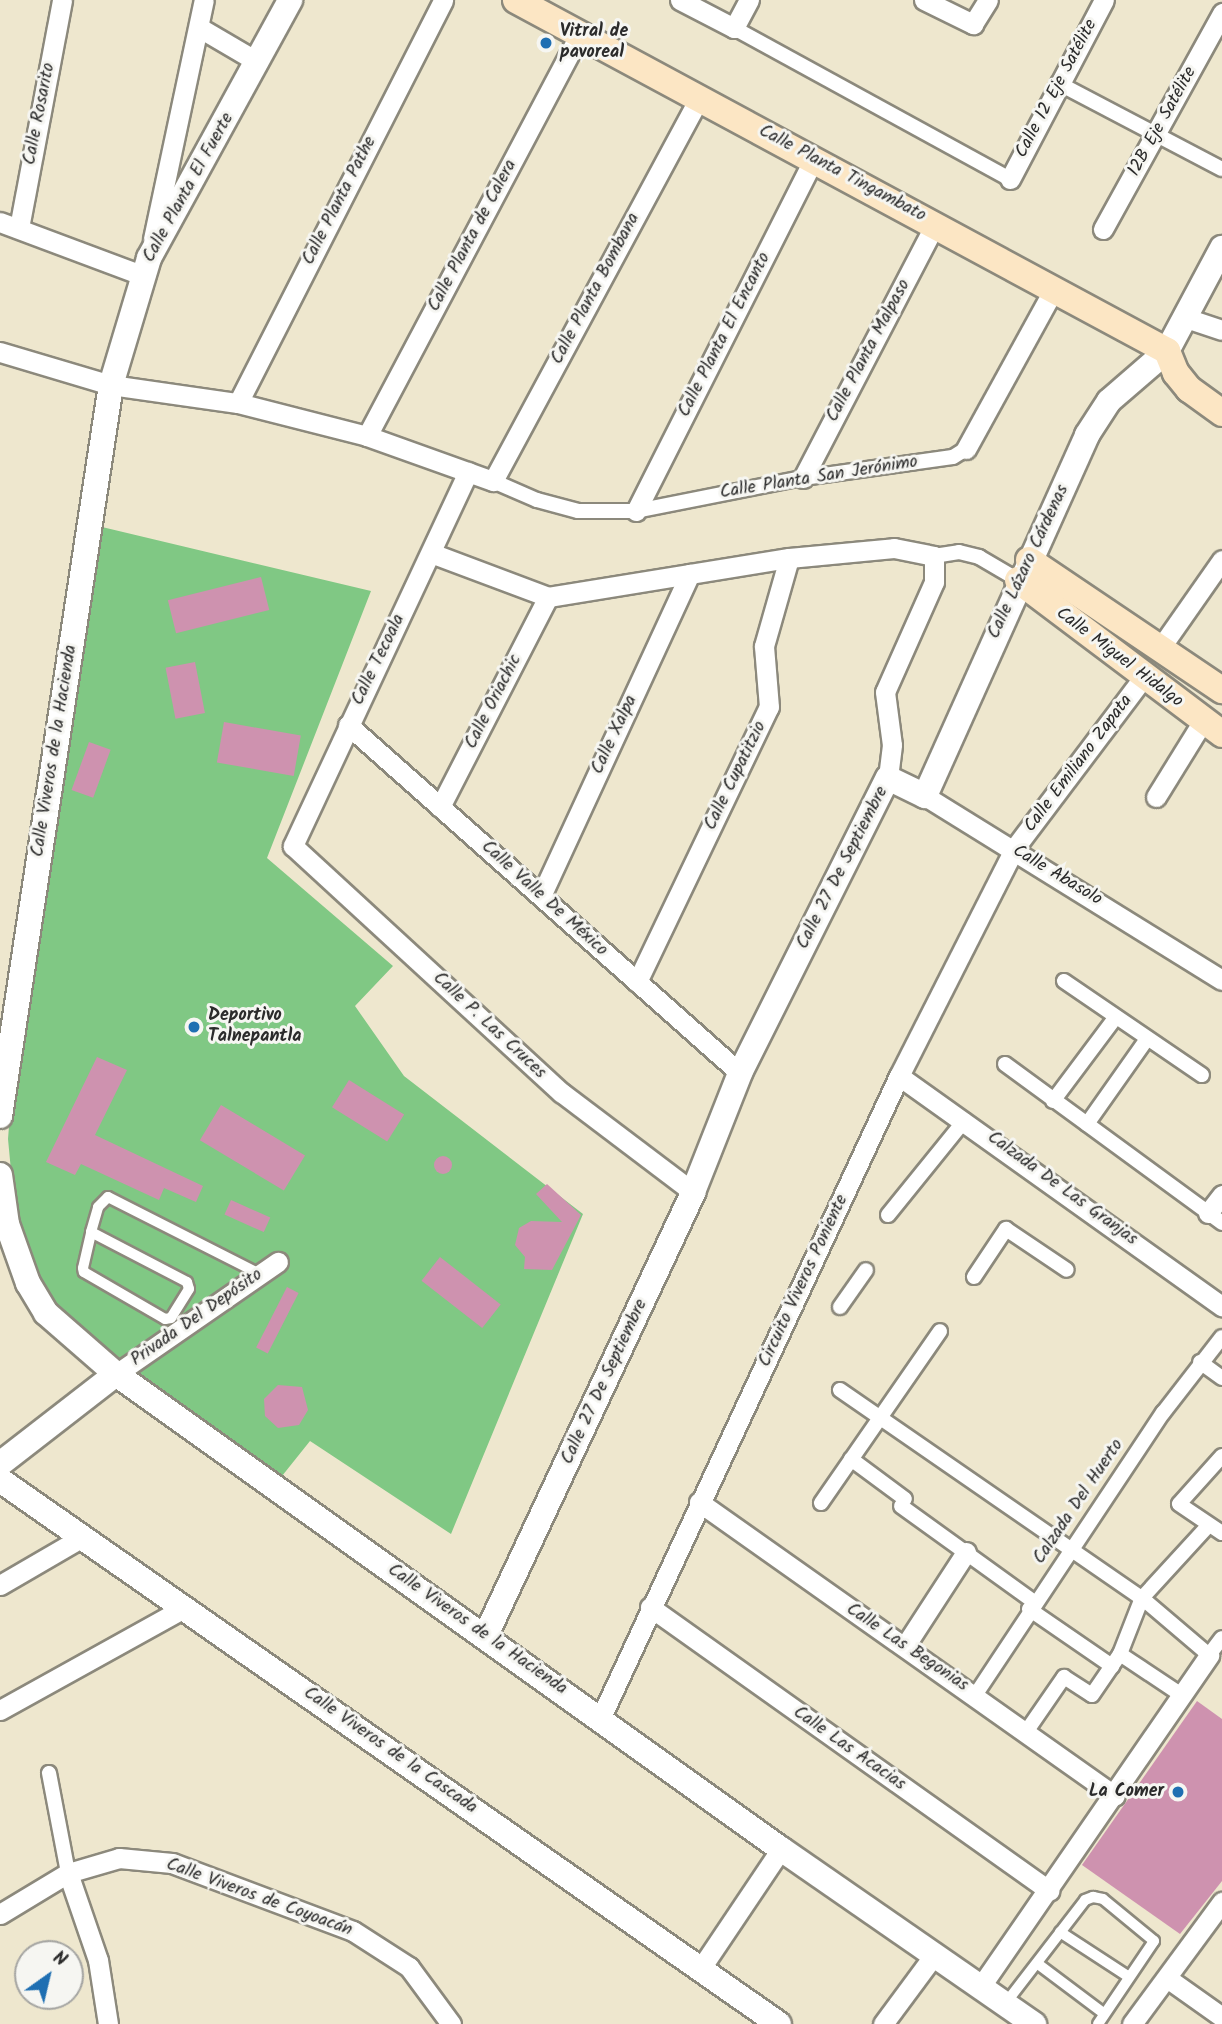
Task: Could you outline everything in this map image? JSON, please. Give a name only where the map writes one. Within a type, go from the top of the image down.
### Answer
[{"type":"main road","name":"Calle Planta Tingambato","points":[[516,0],[1167,351]]},
{"type":"main road","points":[[1167,351],[1176,373],[1189,389],[1222,413]]},
{"type":"main road","name":"Calle Miguel Hidalgo","points":[[1024,570],[1161,647],[1222,690]]},
{"type":"main road","name":"Calle Miguel Hidalgo","points":[[1024,570],[1143,678],[1212,727]]},
{"type":"street","name":"Calle Rosarito","points":[[9,225],[62,0]]},
{"type":"street","points":[[9,225],[145,266],[200,28],[204,0]]},
{"type":"street","name":"Calle Planta El Fuerte","points":[[111,385],[145,266],[290,0]]},
{"type":"street","name":"Calle Planta Pathe","points":[[238,402],[443,0]]},
{"type":"street","points":[[680,0],[1010,179]]},
{"type":"street","points":[[734,28],[749,0]]},
{"type":"street","points":[[924,0],[975,23],[988,0]]},
{"type":"street","name":"Calle 12 Eje Satélite","points":[[1010,179],[1058,83],[1104,0]]},
{"type":"street","name":"12B Eje Satélite","points":[[1103,229],[1222,13]]},
{"type":"street","points":[[200,28],[258,62]]},
{"type":"street","name":"Calle Planta de Calera","points":[[367,436],[579,36]]},
{"type":"street","points":[[1058,83],[1158,133],[1222,169]]},
{"type":"street","name":"Calle Planta Bombana","points":[[493,481],[699,98]]},
{"type":"street","name":"Calle Planta El Encanto","points":[[636,511],[814,159]]},
{"type":"street","name":"Calle Planta Malpaso","points":[[803,478],[935,224]]},
{"type":"street","points":[[1167,351],[1222,248]]},
{"type":"street","name":"Calle Planta San Jerónimo","points":[[493,481],[537,500],[578,511],[636,511],[803,478],[953,457],[966,449],[1054,289]]},
{"type":"street","points":[[1183,317],[1222,330]]},
{"type":"street","name":"Calle Lázaro Cárdenas","points":[[925,796],[1024,570],[1087,435],[1109,401],[1167,351]]},
{"type":"street","points":[[0,352],[111,385],[238,402],[367,436],[493,481]]},
{"type":"street","name":"Calle Viveros de la Hacienda","points":[[0,1116],[111,385]]},
{"type":"street","name":"Calle Tecoala","points":[[295,848],[294,839],[468,472]]},
{"type":"street","points":[[431,553],[548,597],[789,558],[894,548],[934,556],[959,552],[1024,570]]},
{"type":"street","name":"Calle 27 De Septiembre","points":[[485,1637],[693,1192],[740,1073],[888,778],[892,745],[885,692],[933,582],[934,556]]},
{"type":"street","name":"Calle Cupatitzio","points":[[637,982],[769,707],[764,646],[789,558]]},
{"type":"street","points":[[1161,647],[1222,561]]},
{"type":"street","name":"Calle Xalpa","points":[[541,896],[690,574]]},
{"type":"street","name":"Calle Oriachic","points":[[440,807],[548,597]]},
{"type":"street","name":"Calle Emiliano Zapata","points":[[1014,849],[1143,678]]},
{"type":"street","name":"Calle Valle De México","points":[[348,725],[740,1073]]},
{"type":"street","points":[[1156,797],[1212,727]]},
{"type":"street","name":"Calle Abasolo","points":[[888,778],[925,796],[1014,849],[1222,980]]},
{"type":"street","name":"Calle P. Las Cruces","points":[[295,848],[562,1093],[693,1192]]},
{"type":"street","name":"Circuito Viveros Poniente","points":[[601,1717],[899,1076],[1014,849]]},
{"type":"street","points":[[1064,981],[1202,1075]]},
{"type":"street","points":[[1054,1101],[1115,1018]]},
{"type":"street","points":[[1087,1124],[1147,1039]]},
{"type":"street","points":[[1005,1064],[1215,1218],[1222,1195]]},
{"type":"street","name":"Calzada De Las Granjas","points":[[899,1076],[965,1120],[1222,1306]]},
{"type":"street","points":[[888,1215],[965,1120]]},
{"type":"street","name":"Calle Viveros de la Hacienda","points":[[0,1175],[7,1224],[28,1283],[46,1313],[116,1374],[601,1717],[781,1849],[981,1986],[1028,2022]]},
{"type":"street","points":[[974,1277],[1006,1229],[1067,1270]]},
{"type":"street","name":"Privada Del Depósito","points":[[116,1374],[278,1262]]},
{"type":"street","points":[[840,1307],[866,1270]]},
{"type":"street","points":[[821,1503],[940,1331]]},
{"type":"street","name":"Calzada Del Huerto","points":[[976,1694],[1069,1550],[1200,1362],[1222,1337]]},
{"type":"street","points":[[1200,1362],[1222,1378]]},
{"type":"street","points":[[0,1464],[116,1374]]},
{"type":"street","points":[[840,1390],[931,1456],[1142,1598],[1209,1655]]},
{"type":"street","points":[[1222,1456],[1179,1504],[1222,1533]]},
{"type":"street","points":[[851,1459],[1032,1605],[1116,1660],[1183,1696]]},
{"type":"street","name":"Calle Viveros de la Cascada","points":[[0,1480],[79,1539],[779,2024]]},
{"type":"street","name":"Calle Las Begonias","points":[[699,1502],[976,1694],[1115,1796]]},
{"type":"street","points":[[1026,1732],[1064,1677],[1092,1695],[1116,1660],[1142,1598],[1209,1525]]},
{"type":"street","points":[[0,1585],[79,1539]]},
{"type":"street","points":[[905,1646],[966,1552]]},
{"type":"street","name":"Calle Las Acacias","points":[[650,1607],[1049,1891]]},
{"type":"street","points":[[0,1710],[182,1609]]},
{"type":"street","points":[[981,1986],[1222,1638]]},
{"type":"street","points":[[49,1773],[68,1873],[99,1960],[108,2024]]},
{"type":"street","points":[[701,1968],[781,1849]]},
{"type":"street","name":"Calle Viveros de Coyoacán","points":[[0,1914],[68,1873],[119,1858],[172,1863],[353,1931],[409,1967],[451,2024]]},
{"type":"street","points":[[1132,2024],[1222,1902]]},
{"type":"street","points":[[883,2024],[933,1955]]},
{"type":"street","points":[[1167,1978],[1222,2017]]},
{"type":"lane","points":[[91,1232],[187,1282],[189,1289],[171,1318],[86,1274],[83,1268],[91,1232],[98,1207],[113,1197],[260,1275]]},
{"type":"lane","points":[[1005,2004],[1085,1900],[1102,1899],[1154,1941],[1154,1949],[1102,2012],[1098,2024]]},
{"type":"lane","points":[[1060,1932],[1129,1977]]},
{"type":"lane","points":[[1038,1964],[1102,2012]]},
{"type":"green space","name":"Deportivo Talnepantla","points":[[102,527],[371,591],[267,858],[393,966],[355,1006],[404,1076],[583,1214],[451,1534],[310,1441],[278,1481],[48,1308],[16,1224],[8,1139],[15,1049]]},
{"type":"building","points":[[261,577],[269,610],[176,633],[168,600]]},
{"type":"building","points":[[195,662],[205,713],[175,719],[166,668]]},
{"type":"building","points":[[224,722],[301,736],[294,776],[217,762]]},
{"type":"building","points":[[89,742],[111,750],[93,798],[72,790]]},
{"type":"building","points":[[97,1057],[127,1070],[95,1135],[203,1186],[196,1202],[164,1188],[159,1200],[81,1164],[75,1175],[46,1162]]},
{"type":"building","points":[[349,1080],[404,1114],[387,1142],[332,1107]]},
{"type":"building","points":[[221,1105],[305,1155],[284,1191],[200,1140]]},
{"type":"building","points":[[439,1156],[447,1156],[452,1165],[450,1172],[439,1174],[434,1169],[434,1161]]},
{"type":"building","points":[[547,1184],[581,1215],[552,1270],[524,1269],[525,1257],[515,1245],[519,1228],[531,1221],[562,1222],[536,1194]]},
{"type":"building","points":[[231,1200],[270,1217],[264,1232],[224,1215]]},
{"type":"building","points":[[440,1257],[501,1304],[482,1328],[422,1281]]},
{"type":"building","points":[[287,1287],[299,1293],[268,1353],[256,1348]]},
{"type":"building","points":[[278,1385],[302,1387],[308,1410],[299,1425],[278,1428],[265,1416],[264,1399]]},
{"type":"building","name":"La Comer","points":[[1197,1701],[1222,1719],[1222,1881],[1180,1934],[1082,1865]]},
{"type":"place","name":"Vitral de pavoreal","points":[[546,43]]},
{"type":"place","name":"Deportivo Talnepantla","points":[[194,1027]]},
{"type":"place","name":"La Comer","points":[[1178,1792]]}]
